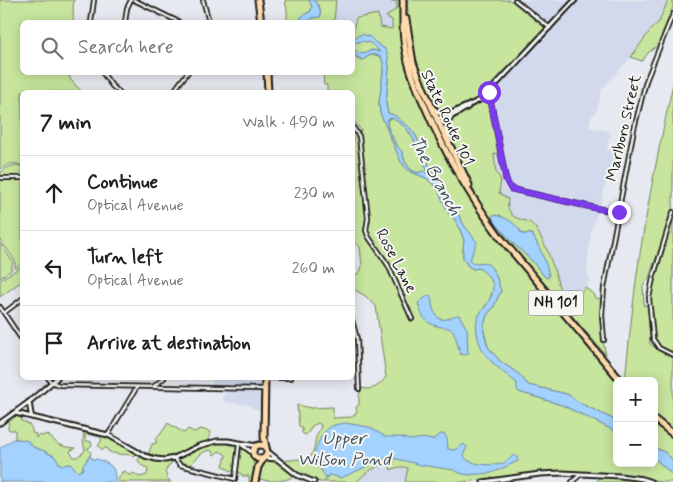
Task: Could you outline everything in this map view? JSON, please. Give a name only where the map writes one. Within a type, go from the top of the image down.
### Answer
[{"type":"highway","points":[[258,0],[261,20]]},
{"type":"highway","name":"State Route 101","points":[[404,0],[413,63],[430,103],[439,138],[471,194],[500,237],[618,377]]},
{"type":"highway","name":"State Route 101","points":[[404,0],[403,34],[414,82],[454,154],[476,199],[500,237]]},
{"type":"highway","points":[[267,75],[268,90]]},
{"type":"highway","points":[[255,482],[260,464],[267,455],[264,436],[265,380]]},
{"type":"highway","points":[[658,422],[673,434]]},
{"type":"highway","points":[[257,472],[254,450],[264,436]]},
{"type":"highway","points":[[257,446],[261,445],[267,450]]},
{"type":"highway","points":[[254,454],[258,459],[264,458]]},
{"type":"street","points":[[91,20],[94,0]]},
{"type":"street","points":[[125,20],[127,8],[132,0],[175,20]]},
{"type":"street","points":[[203,0],[208,20]]},
{"type":"street","points":[[515,0],[550,28]]},
{"type":"street","points":[[436,122],[472,104],[489,92],[576,0]]},
{"type":"street","name":"Marlboro Street","points":[[604,340],[602,304],[604,288],[639,104],[646,81],[673,14]]},
{"type":"street","points":[[104,75],[117,90]]},
{"type":"street","points":[[175,90],[186,75]]},
{"type":"street","points":[[489,92],[506,180],[511,189],[619,212]]},
{"type":"street","points":[[430,103],[439,113],[451,115]]},
{"type":"street","points":[[451,115],[446,127],[454,154]]},
{"type":"street","name":"Rose Lane","points":[[355,130],[359,136],[368,218],[366,230],[388,265],[412,319]]},
{"type":"street","points":[[0,178],[20,178]]},
{"type":"street","points":[[673,212],[653,278],[649,298],[653,339],[659,348],[673,355]]},
{"type":"street","points":[[4,313],[20,301]]},
{"type":"street","points":[[0,307],[20,337]]},
{"type":"street","points":[[355,331],[359,389]]},
{"type":"street","points":[[355,352],[358,355]]},
{"type":"street","points":[[0,423],[54,380]]},
{"type":"street","points":[[153,387],[162,380]]},
{"type":"street","points":[[52,382],[59,385],[265,389]]},
{"type":"street","points":[[108,435],[137,387]]},
{"type":"street","points":[[29,402],[32,418]]},
{"type":"street","points":[[15,413],[108,435],[150,458],[165,460],[174,458],[206,443],[217,441],[257,446]]},
{"type":"street","points":[[174,458],[180,465],[235,478],[240,444]]},
{"type":"street","points":[[240,444],[249,448],[254,454]]},
{"type":"street","points":[[267,450],[297,475],[314,482]]},
{"type":"street","points":[[264,458],[277,459]]},
{"type":"street","points":[[483,482],[562,473],[620,476],[651,482]]},
{"type":"street","points":[[572,482],[581,474]]},
{"type":"shaded area","points":[[336,0],[396,1],[397,8],[392,20],[393,29],[380,27],[378,14],[356,18],[355,22],[355,20],[334,20]]},
{"type":"shaded area","points":[[510,0],[668,0],[659,22],[602,89],[597,110],[591,118],[589,127],[608,131],[612,135],[608,139],[607,149],[612,149],[614,165],[605,185],[600,207],[592,227],[587,271],[590,280],[579,296],[562,297],[550,256],[531,222],[515,218],[508,210],[499,193],[501,180],[496,172],[488,98],[550,32]]},
{"type":"shaded area","points":[[213,380],[262,380],[261,411],[252,408],[250,405],[226,403],[222,399],[226,391],[212,391]]},
{"type":"shaded area","points":[[389,460],[394,461],[391,470],[395,467],[408,468],[405,482],[357,482],[370,471]]},
{"type":"green space","points":[[0,0],[74,0],[73,20],[20,20],[20,75],[69,75],[70,79],[80,90],[20,90],[20,165],[11,164],[0,170]]},
{"type":"green space","points":[[285,0],[309,0],[312,7],[311,11],[302,16],[300,20],[287,20]]},
{"type":"green space","points":[[314,0],[336,0],[334,20],[310,20],[320,17],[320,9]]},
{"type":"green space","points":[[392,0],[401,0],[406,60],[440,145],[476,206],[502,244],[616,377],[613,377],[613,419],[582,404],[567,394],[528,385],[520,375],[500,361],[488,347],[484,325],[487,315],[493,308],[501,291],[496,275],[488,265],[473,263],[470,260],[464,225],[448,196],[435,179],[416,136],[409,127],[394,115],[388,113],[386,104],[389,68],[385,49],[370,37],[355,38],[356,18],[378,14],[380,27],[392,29],[392,20],[386,17],[397,8],[396,1],[391,2]]},
{"type":"green space","points":[[407,0],[510,0],[545,28],[504,74],[484,93],[461,106],[442,112],[434,107],[423,80],[412,42]]},
{"type":"green space","points":[[668,0],[673,0],[673,7],[658,45],[642,61],[631,57],[652,28],[659,22]]},
{"type":"green space","points":[[364,41],[371,43],[381,52],[372,50],[364,54],[357,52],[355,50],[355,42]]},
{"type":"green space","points":[[355,55],[363,60],[372,55],[381,57],[383,72],[379,103],[380,113],[401,162],[409,171],[426,178],[437,188],[458,225],[464,240],[463,258],[468,266],[473,269],[479,268],[492,281],[494,287],[489,301],[479,315],[477,335],[517,383],[519,392],[562,405],[613,430],[613,467],[658,467],[658,462],[673,475],[673,482],[660,482],[648,478],[623,475],[565,471],[540,472],[463,482],[405,482],[408,468],[400,467],[391,470],[390,468],[394,461],[389,460],[368,472],[357,482],[320,482],[305,477],[303,473],[301,475],[282,461],[299,459],[305,463],[313,451],[321,425],[318,423],[312,426],[305,435],[302,433],[302,428],[299,426],[297,405],[311,408],[333,407],[333,418],[352,417],[357,412],[356,407],[359,405],[361,388],[369,389],[375,387],[386,377],[376,306],[364,295],[355,290],[355,276],[360,272],[362,266],[360,247],[355,243],[355,133],[356,135],[361,131],[355,122],[355,90],[327,90],[327,85],[324,85],[323,75],[355,75]]},
{"type":"green space","points":[[673,84],[673,207],[649,278],[643,286],[644,306],[648,305],[650,344],[662,352],[673,356],[673,431],[658,418],[658,377],[625,377],[641,250],[653,179]]},
{"type":"green space","points":[[489,99],[499,148],[498,153],[494,154],[496,172],[501,180],[499,193],[508,199],[508,208],[511,214],[534,226],[539,234],[551,260],[562,297],[579,296],[585,287],[595,298],[601,299],[601,333],[606,355],[508,242],[482,205],[469,182],[448,131],[451,121]],"holes":[[[500,215],[519,229],[522,234],[532,234],[537,243],[548,277],[545,277],[533,262],[511,241],[492,217]]]},
{"type":"green space","points":[[393,118],[407,129],[414,140],[427,173],[423,171],[418,173],[411,170],[405,162],[402,152],[395,143],[387,125],[388,119]]},
{"type":"green space","points":[[20,166],[20,176],[0,176],[8,167]]},
{"type":"green space","points":[[0,180],[20,180],[20,265],[15,268],[12,256],[0,240]]},
{"type":"green space","points":[[673,218],[673,353],[660,346],[655,339],[650,299]]},
{"type":"green space","points":[[0,243],[13,262],[11,270],[0,278]]},
{"type":"green space","points":[[20,267],[20,282],[0,297],[0,280]]},
{"type":"green space","points":[[16,416],[21,416],[21,421],[32,428],[32,433],[36,434],[36,438],[39,435],[47,434],[58,444],[76,448],[70,452],[74,457],[85,451],[84,431],[106,436],[136,453],[134,456],[111,453],[107,448],[103,450],[98,446],[102,440],[100,437],[86,434],[86,441],[91,442],[92,445],[87,448],[91,452],[83,465],[83,469],[78,472],[61,465],[54,456],[19,439],[15,439],[15,430],[9,430],[8,428],[9,421]]},
{"type":"green space","points":[[168,423],[184,433],[188,429],[194,432],[201,429],[211,432],[208,439],[210,441],[172,456],[156,457],[148,455],[152,444],[156,443],[156,438]]},
{"type":"green space","points":[[658,424],[673,435],[673,461],[666,453],[658,449]]},
{"type":"green space","points":[[217,443],[237,445],[235,470],[231,471],[223,466],[226,456],[219,451],[214,455],[211,450],[205,452],[191,464],[192,467],[182,464],[178,460],[178,458],[197,448]]},
{"type":"green space","points":[[242,447],[247,449],[252,457],[254,467],[252,482],[249,482],[249,476],[242,476],[242,474],[237,472]]},
{"type":"green space","points":[[141,456],[173,461],[165,473],[171,482],[117,482],[122,472],[125,471],[127,474],[131,475],[134,473],[139,477],[147,475],[148,468],[141,465],[138,460]]},
{"type":"green space","points":[[265,459],[276,461],[293,477],[276,481],[259,479],[261,465]]},
{"type":"green space","points":[[599,477],[621,477],[647,482],[597,482]]},
{"type":"water","points":[[309,0],[314,0],[318,6],[320,17],[310,20],[300,20],[302,16],[311,11],[312,7]]},
{"type":"water","points":[[362,34],[370,37],[385,49],[388,56],[386,104],[388,113],[394,115],[409,127],[416,136],[435,179],[477,242],[470,260],[473,263],[488,265],[496,275],[501,291],[493,308],[487,315],[484,325],[488,347],[500,361],[520,375],[528,385],[567,394],[582,404],[613,419],[613,430],[562,405],[519,392],[517,390],[517,383],[485,354],[478,338],[477,320],[492,295],[492,281],[479,268],[473,269],[468,266],[463,258],[464,240],[454,218],[449,215],[437,188],[426,178],[409,171],[401,162],[380,113],[379,103],[383,72],[381,57],[372,55],[363,60],[355,55],[355,50],[364,54],[372,50],[380,52],[368,42],[355,43],[355,37]],"holes":[[[393,118],[404,126],[414,140],[428,172],[427,173],[423,171],[418,173],[411,170],[405,162],[402,152],[395,143],[387,125],[387,119]]]},
{"type":"water","points":[[493,215],[510,221],[522,234],[532,234],[545,260],[548,278],[497,225],[492,217]]},
{"type":"water","points":[[430,295],[434,312],[440,319],[459,315],[467,329],[468,354],[460,354],[452,330],[432,324],[423,316],[418,303]]},
{"type":"water","name":"Upper Wilson Pond","points":[[345,423],[369,427],[386,437],[400,437],[411,440],[423,438],[432,440],[444,434],[447,438],[448,449],[454,450],[464,444],[467,447],[464,455],[469,461],[474,463],[486,465],[501,464],[514,455],[518,461],[492,473],[468,475],[454,470],[386,458],[341,478],[328,475],[327,478],[322,470],[313,463],[316,447],[324,432],[332,426]]},
{"type":"water","points":[[13,439],[28,441],[33,447],[54,456],[61,465],[71,464],[78,472],[83,469],[83,465],[90,456],[94,460],[102,461],[109,464],[113,469],[115,482],[0,482],[0,448]]},
{"type":"water","points":[[658,449],[666,453],[673,461],[673,475],[658,462]]},
{"type":"waterway","points":[[325,482],[326,477]]},
{"type":"route","points":[[489,92],[506,180],[511,189],[619,212]]},
{"type":"water label","name":"The Branch","points":[[435,176]]}]
